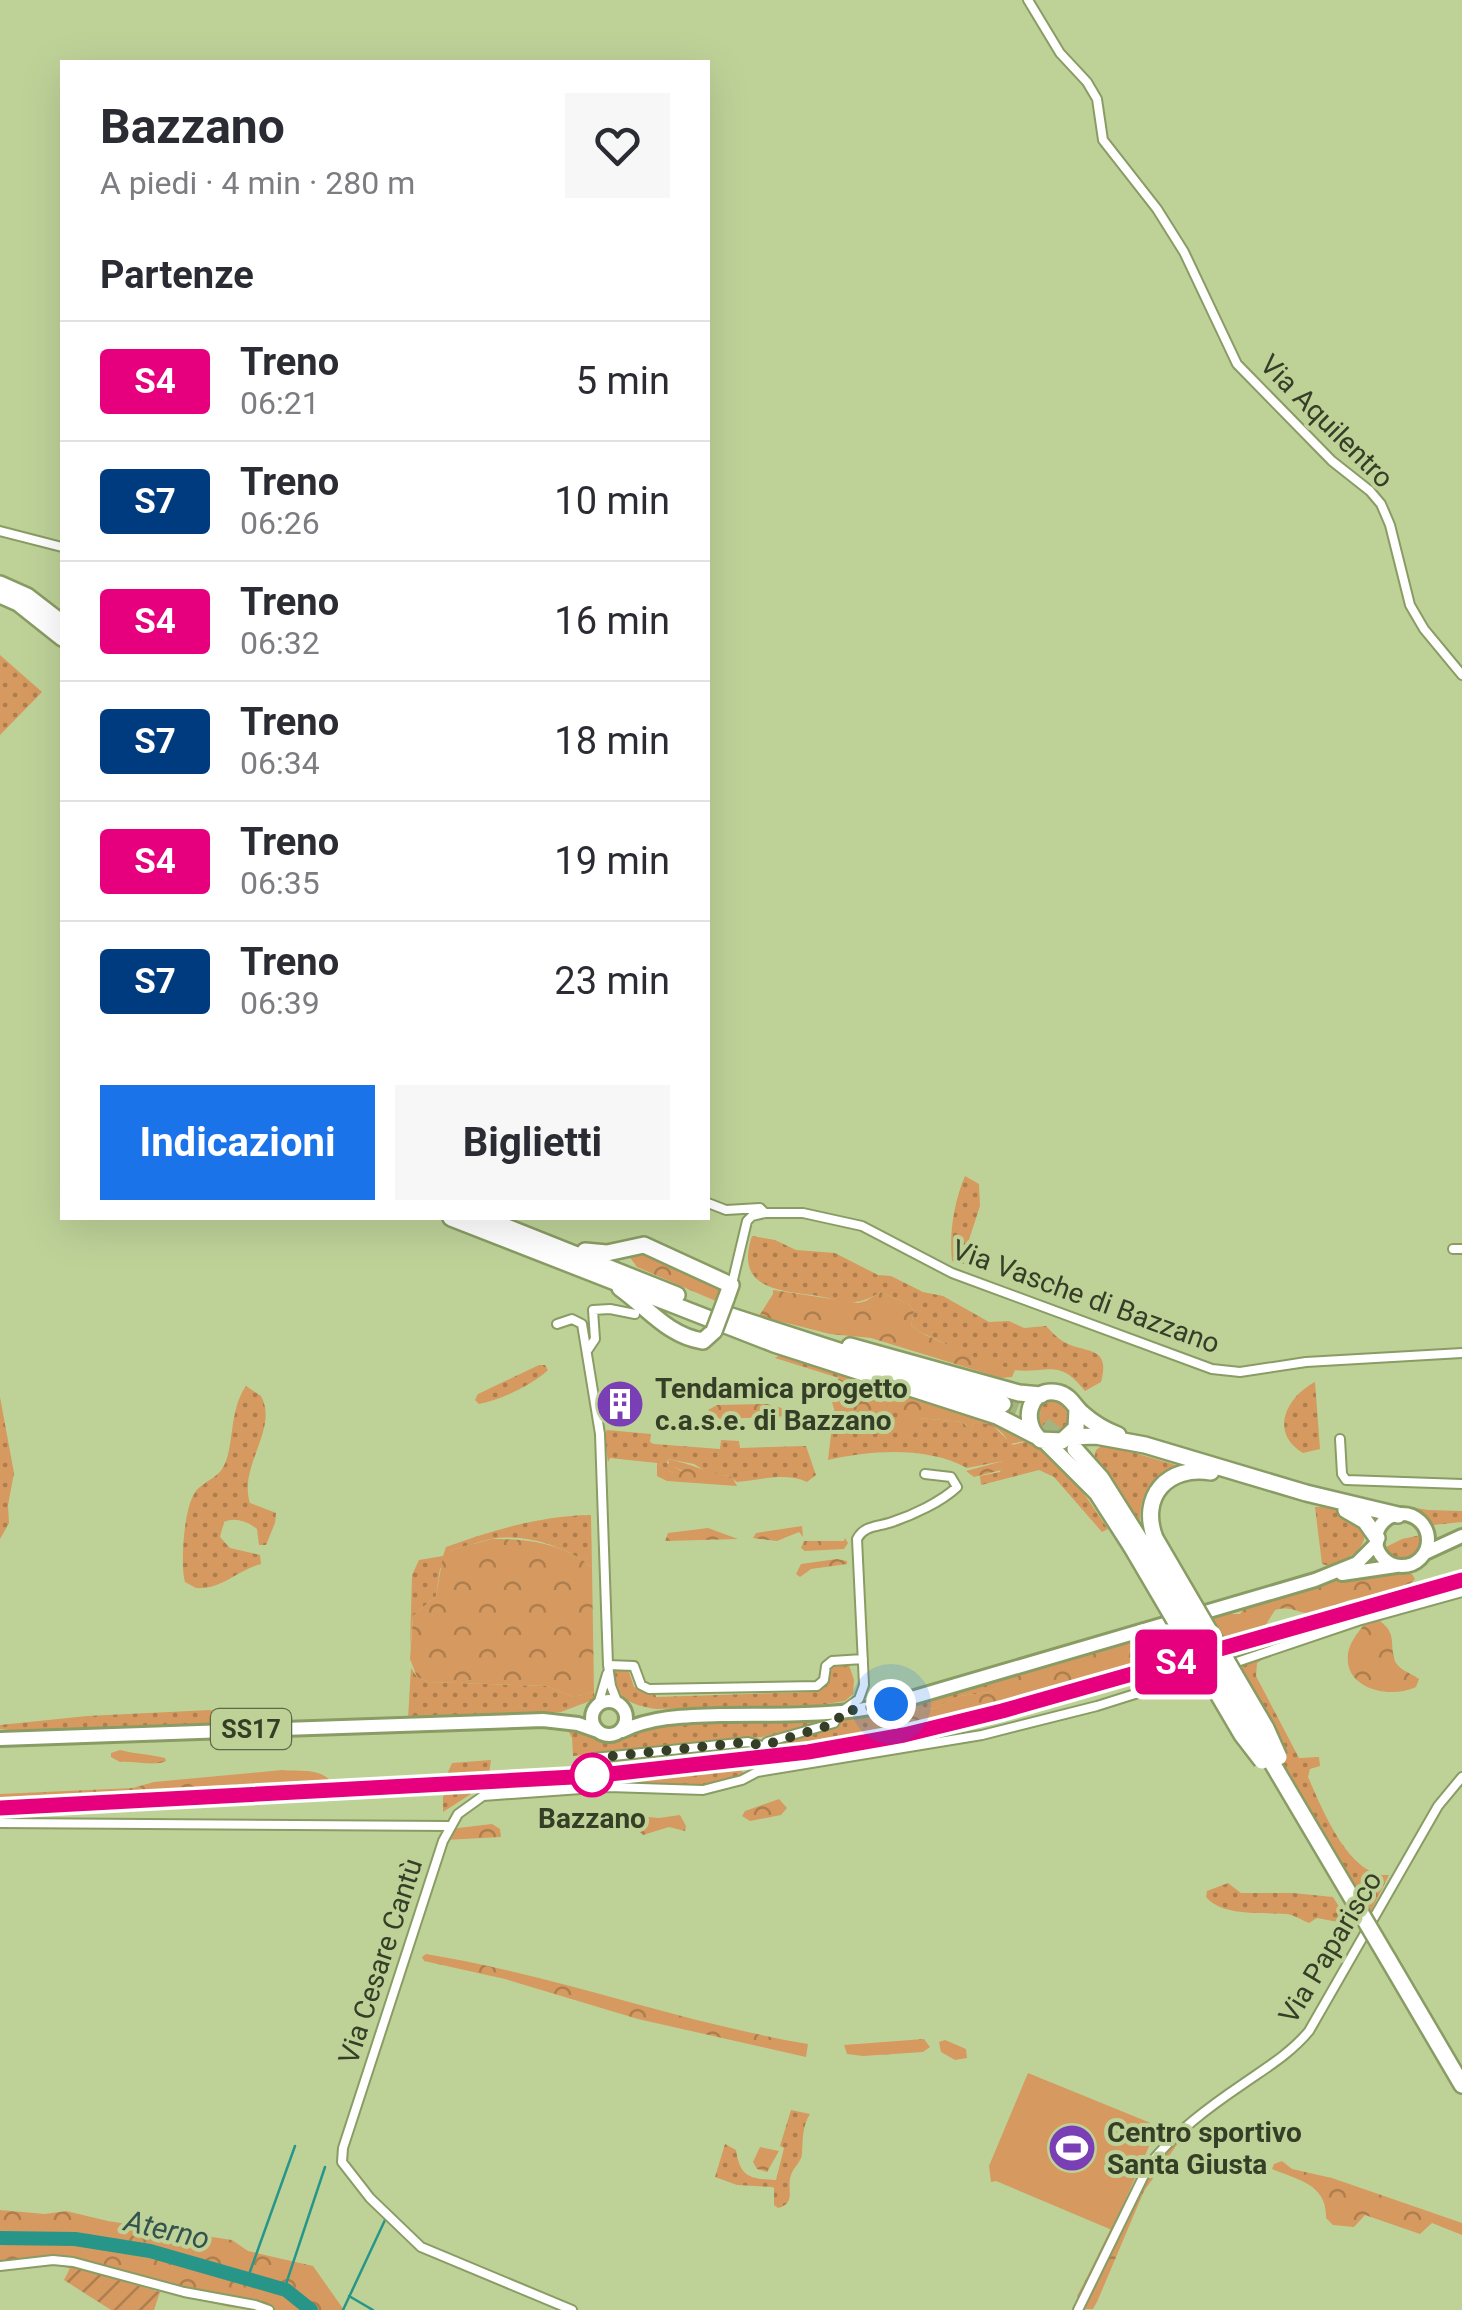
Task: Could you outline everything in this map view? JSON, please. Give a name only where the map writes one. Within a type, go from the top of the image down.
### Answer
[{"type":"highway","points":[[0,584],[27,596],[60,621]]},
{"type":"highway","points":[[0,596],[18,603],[60,636]]},
{"type":"highway","points":[[456,1220],[673,1298],[1019,1393],[1062,1394],[1101,1427],[1145,1446]]},
{"type":"highway","points":[[489,1220],[673,1298]]},
{"type":"highway","points":[[556,1246],[599,1252],[644,1245],[659,1250],[724,1310],[892,1384],[997,1416],[1040,1438],[1072,1443],[1086,1435],[1145,1446],[1398,1516]]},
{"type":"highway","points":[[631,1248],[626,1259],[628,1265],[648,1274],[673,1298]]},
{"type":"highway","points":[[605,1276],[662,1324],[700,1341],[709,1338],[724,1310]]},
{"type":"highway","points":[[662,1324],[657,1317],[658,1309],[673,1298]]},
{"type":"highway","points":[[724,1310],[1003,1404]]},
{"type":"highway","points":[[1041,1396],[1032,1403],[1028,1425],[1143,1542]]},
{"type":"highway","points":[[1072,1443],[1078,1425],[1077,1409]]},
{"type":"highway","points":[[1072,1443],[1101,1478],[1143,1542],[1462,2085]]},
{"type":"highway","points":[[1143,1542],[1155,1491],[1168,1479],[1186,1471],[1208,1472],[1339,1506]]},
{"type":"highway","points":[[1306,1493],[1362,1519],[1377,1541]]},
{"type":"main road","points":[[1315,1580],[1357,1563],[1377,1541],[1384,1523],[1398,1516],[1413,1517],[1425,1528],[1462,1533]]},
{"type":"main road","points":[[1425,1528],[1425,1552]]},
{"type":"main road","name":"SS17","points":[[0,1736],[543,1720],[578,1724],[610,1736],[644,1722],[674,1717],[841,1712],[878,1707],[1315,1580],[1411,1564],[1462,1533]]},
{"type":"main road","points":[[1377,1541],[1382,1556],[1397,1566]]},
{"type":"main road","name":"SS17","points":[[543,1720],[608,1701],[674,1717]]},
{"type":"main road","points":[[620,1705],[626,1721],[622,1731]]},
{"type":"main road","points":[[597,1706],[592,1718],[598,1731]]},
{"type":"street","name":"Via Aquilentro","points":[[1028,0],[1060,53],[1097,99],[1103,140],[1157,208],[1184,252],[1238,364],[1332,461],[1370,491],[1380,504],[1390,524],[1410,605],[1424,629],[1462,675]]},
{"type":"street","points":[[0,530],[60,546]]},
{"type":"street","name":"Via Vasche di Bazzano","points":[[710,1204],[726,1210],[762,1208],[764,1213],[803,1213],[862,1226],[952,1273],[1217,1370],[1240,1372],[1306,1362],[1462,1353]]},
{"type":"street","points":[[724,1310],[747,1221],[764,1213]]},
{"type":"street","points":[[587,1351],[596,1339],[593,1310],[636,1314]]},
{"type":"street","points":[[557,1324],[572,1319],[580,1321],[587,1351],[602,1460],[608,1665],[620,1705]]},
{"type":"street","points":[[1340,1440],[1346,1480],[1462,1484]]},
{"type":"street","points":[[0,1824],[450,1826],[468,1804],[489,1795],[616,1787],[703,1790],[742,1780],[758,1759],[832,1724],[861,1697],[864,1684],[857,1536],[863,1530],[896,1521],[937,1501],[958,1486],[950,1476],[925,1474]]},
{"type":"street","points":[[758,1759],[980,1736],[1038,1722],[1462,1592]]},
{"type":"street","points":[[608,1665],[634,1666],[640,1685],[649,1690],[815,1686],[824,1680],[826,1666],[832,1661],[863,1659]]},
{"type":"street","points":[[597,1706],[608,1665]]},
{"type":"street","points":[[864,1684],[869,1696],[878,1700],[916,1698]]},
{"type":"street","points":[[594,1758],[748,1742],[758,1759]]},
{"type":"street","name":"Via Paparisco","points":[[1078,2310],[1148,2165],[1162,2148],[1215,2104],[1284,2056],[1309,2031],[1438,1806],[1462,1777]]},
{"type":"street","name":"Via Cesare Cantù","points":[[450,1826],[343,2148],[342,2162],[370,2198],[421,2247],[572,2310]]},
{"type":"street","points":[[0,2266],[53,2260],[73,2262],[268,2310]]},
{"type":"green space","points":[[0,655],[42,692],[0,735]]},
{"type":"green space","points":[[965,1176],[979,1184],[980,1206],[964,1264],[952,1261],[951,1240],[955,1207]]},
{"type":"green space","points":[[752,1236],[775,1240],[796,1250],[835,1253],[878,1275],[891,1276],[923,1292],[943,1296],[989,1322],[1009,1321],[1024,1328],[1046,1326],[1064,1342],[1099,1356],[1103,1362],[1101,1382],[1085,1391],[1060,1370],[1014,1370],[976,1358],[919,1332],[911,1325],[914,1311],[908,1304],[880,1292],[862,1301],[847,1302],[772,1288],[754,1276],[749,1266]]},
{"type":"green space","points":[[634,1249],[706,1278],[723,1291],[718,1302],[637,1267],[629,1256]]},
{"type":"green space","points":[[773,1290],[858,1303],[880,1292],[908,1304],[914,1311],[911,1325],[919,1332],[1015,1370],[1012,1377],[1001,1378],[871,1338],[830,1334],[759,1316]]},
{"type":"green space","points":[[787,1351],[884,1385],[902,1404],[902,1433],[908,1437],[919,1418],[963,1422],[970,1431],[974,1422],[990,1423],[1013,1445],[1031,1440],[1072,1476],[1108,1529],[1102,1532],[1054,1477],[1039,1470],[981,1485],[980,1476],[1000,1472],[1003,1461],[967,1468],[934,1456],[899,1452],[828,1460],[834,1409],[843,1425],[887,1403],[839,1378],[775,1358]]},
{"type":"green space","points":[[539,1365],[548,1370],[525,1386],[488,1402],[479,1404],[475,1400],[478,1394]]},
{"type":"green space","points":[[839,1378],[888,1403],[879,1420],[856,1430],[845,1426],[831,1398]]},
{"type":"green space","points":[[1315,1382],[1320,1449],[1303,1453],[1286,1436],[1285,1416],[1296,1397]]},
{"type":"green space","points":[[884,1384],[984,1415],[1031,1440],[1010,1444],[986,1424],[974,1422],[970,1431],[964,1433],[967,1426],[963,1422],[919,1418],[914,1434],[908,1437],[902,1434],[902,1404],[882,1394]]},
{"type":"green space","points":[[246,1386],[261,1396],[265,1409],[262,1435],[249,1475],[250,1503],[276,1513],[275,1523],[266,1545],[259,1545],[253,1526],[237,1520],[224,1522],[220,1537],[230,1548],[260,1555],[261,1564],[214,1586],[196,1588],[185,1582],[184,1574],[187,1514],[196,1492],[219,1473],[226,1461],[236,1407]]},
{"type":"green space","points":[[0,1397],[14,1473],[9,1523],[0,1539]]},
{"type":"green space","points":[[1053,1398],[1066,1404],[1072,1417],[1066,1430],[1053,1436],[1040,1430],[1034,1417],[1040,1404]]},
{"type":"green space","points":[[767,1404],[789,1410],[792,1416],[720,1419],[708,1410],[717,1405]]},
{"type":"green space","points":[[607,1430],[651,1434],[650,1442],[654,1444],[720,1449],[721,1440],[739,1441],[740,1448],[806,1446],[816,1475],[807,1482],[781,1477],[737,1482],[729,1476],[710,1474],[694,1464],[668,1459],[667,1463],[683,1472],[673,1473],[657,1463],[610,1458],[608,1462],[604,1435]]},
{"type":"green space","points":[[1104,1444],[1179,1466],[1161,1475],[1148,1488],[1140,1525],[1094,1458],[1096,1450]]},
{"type":"green space","points":[[668,1459],[732,1477],[737,1486],[667,1481],[657,1476],[657,1463],[673,1473],[683,1471],[669,1465]]},
{"type":"green space","points":[[1003,1461],[1014,1464],[1013,1467],[974,1477],[966,1471]]},
{"type":"green space","points":[[1348,1497],[1428,1510],[1462,1511],[1462,1522],[1433,1525],[1416,1512],[1385,1509]]},
{"type":"green space","points":[[1315,1507],[1333,1508],[1358,1520],[1364,1529],[1359,1549],[1329,1566],[1322,1564]]},
{"type":"green space","points":[[591,1515],[592,1567],[557,1547],[517,1538],[491,1539],[451,1550],[440,1569],[436,1596],[413,1616],[410,1648],[412,1575],[419,1560],[443,1556],[446,1547],[517,1525]]},
{"type":"green space","points":[[802,1526],[803,1537],[799,1532],[777,1541],[753,1538],[756,1533]]},
{"type":"green space","points":[[708,1528],[738,1539],[665,1541],[668,1533]]},
{"type":"green space","points":[[1421,1535],[1419,1551],[1409,1559],[1397,1560],[1384,1548],[1402,1539]]},
{"type":"green space","points":[[845,1538],[848,1543],[844,1549],[801,1548],[804,1541]]},
{"type":"green space","points":[[492,1539],[545,1544],[569,1552],[592,1567],[594,1692],[574,1697],[546,1686],[428,1682],[417,1677],[410,1659],[413,1616],[436,1596],[443,1556],[451,1550]]},
{"type":"green space","points":[[837,1559],[847,1564],[811,1569],[800,1577],[796,1574],[801,1564]]},
{"type":"green space","points":[[1412,1574],[1415,1579],[1393,1593],[1349,1600],[1327,1610],[1275,1610],[1262,1631],[1220,1645],[1207,1614],[1240,1614],[1248,1602],[1328,1578]]},
{"type":"green space","points":[[1380,1621],[1390,1634],[1395,1662],[1419,1679],[1416,1687],[1380,1691],[1359,1682],[1351,1673],[1348,1662],[1352,1642],[1366,1622]]},
{"type":"green space","points":[[1165,1627],[1182,1655],[1168,1659],[1166,1651],[1141,1640],[1112,1643],[1089,1655],[1025,1671],[989,1692],[960,1696],[935,1708],[914,1711],[906,1729],[807,1747],[668,1764],[684,1753],[768,1743],[845,1714]]},
{"type":"green space","points":[[1141,1640],[1161,1645],[1168,1659],[1001,1707],[906,1729],[914,1711],[935,1708],[960,1696],[989,1692],[1017,1674],[1089,1655],[1112,1643]]},
{"type":"green space","points":[[1272,1653],[1257,1663],[1256,1676],[1299,1758],[1319,1757],[1320,1766],[1310,1769],[1308,1777],[1329,1822],[1361,1865],[1389,1875],[1371,1911],[1320,1832],[1231,1665]]},
{"type":"green space","points":[[848,1662],[854,1680],[853,1694],[845,1701],[819,1705],[656,1709],[625,1698],[616,1687],[612,1669],[628,1669],[634,1687],[655,1692],[656,1697],[809,1692],[824,1686],[831,1666]]},
{"type":"green space","points":[[411,1668],[417,1677],[428,1682],[546,1686],[574,1697],[594,1692],[595,1699],[561,1712],[408,1719]]},
{"type":"green space","points":[[210,1710],[223,1713],[234,1725],[26,1732],[0,1729],[0,1725],[87,1716]]},
{"type":"green space","points":[[833,1716],[762,1737],[573,1756],[567,1728],[582,1728],[594,1738],[609,1740],[644,1723]]},
{"type":"green space","points":[[120,1750],[166,1761],[120,1762],[111,1753]]},
{"type":"green space","points":[[491,1760],[489,1775],[445,1779],[452,1763]]},
{"type":"green space","points":[[734,1767],[747,1774],[696,1788],[570,1787],[570,1779],[654,1773],[653,1776]]},
{"type":"green space","points":[[282,1770],[317,1773],[334,1784],[0,1803],[0,1794],[133,1788],[154,1782]]},
{"type":"green space","points":[[448,1788],[472,1789],[471,1794],[443,1812],[443,1797]]},
{"type":"green space","points":[[779,1799],[787,1808],[781,1815],[750,1821],[742,1816],[745,1811]]},
{"type":"green space","points":[[630,1815],[680,1815],[685,1831],[669,1827],[643,1835],[624,1827],[624,1819]]},
{"type":"green space","points":[[492,1824],[500,1829],[501,1837],[445,1840],[450,1829]]},
{"type":"green space","points":[[1228,1883],[1241,1893],[1333,1897],[1343,1913],[1342,1919],[1338,1922],[1317,1918],[1309,1923],[1286,1914],[1232,1911],[1206,1897],[1207,1891]]},
{"type":"green space","points":[[426,1954],[808,2044],[806,2057],[638,2019],[505,1979],[424,1961],[422,1957]]},
{"type":"green space","points":[[924,2039],[930,2047],[923,2052],[863,2056],[847,2054],[844,2045]]},
{"type":"green space","points":[[945,2040],[966,2049],[967,2058],[955,2060],[941,2052],[939,2042]]},
{"type":"green space","name":"Centro sportivo Santa Giusta","points":[[1028,2073],[1158,2126],[1112,2230],[991,2182],[989,2166]]},
{"type":"green space","points":[[791,2110],[810,2114],[804,2128],[802,2156],[791,2175],[790,2195],[784,2206],[774,2205],[772,2187],[737,2185],[715,2177],[725,2144],[736,2150],[740,2166],[748,2175],[776,2180],[784,2148],[780,2146]]},
{"type":"green space","points":[[1174,2133],[1181,2139],[1144,2191],[1097,2302],[1093,2309],[1084,2309],[1077,2296],[1120,2211],[1144,2170]]},
{"type":"green space","points":[[760,2147],[779,2151],[767,2172],[757,2169],[753,2162]]},
{"type":"green space","points":[[1282,2161],[1292,2169],[1332,2178],[1462,2223],[1462,2235],[1432,2223],[1420,2234],[1365,2215],[1354,2227],[1333,2225],[1326,2218],[1316,2190],[1272,2169]]},
{"type":"green space","points":[[0,2210],[45,2214],[66,2211],[232,2240],[248,2251],[313,2266],[344,2310],[229,2307],[56,2265],[0,2271]]},
{"type":"green space","points":[[71,2266],[160,2292],[154,2310],[111,2310],[64,2280]]},
{"type":"waterway","points":[[247,2280],[295,2146]]},
{"type":"waterway","points":[[284,2290],[325,2167]]},
{"type":"waterway","points":[[343,2310],[385,2220]]},
{"type":"waterway","name":"Aterno","points":[[0,2238],[75,2239],[150,2251],[286,2290],[311,2310]]},
{"type":"waterway","points":[[349,2296],[373,2310]]},
{"type":"tunnel","points":[[1003,1404],[1037,1419],[1072,1446]]},
{"type":"railway","points":[[0,1808],[591,1776],[808,1752],[903,1735],[1002,1711],[1462,1580]]},
{"type":"train","name":"S4","points":[[0,1808],[592,1776],[808,1752],[904,1735],[1002,1711],[1462,1580]]},
{"type":"place","name":"Tendamica progetto c.a.s.e. di Bazzano","points":[[620,1404]]},
{"type":"place","name":"Bazzano","points":[[592,1775]]},
{"type":"place","name":"Centro sportivo Santa Giusta","points":[[1072,2148]]},
{"type":"route","points":[[592,1775],[594,1758],[748,1742],[762,1746],[832,1724],[841,1712],[891,1704]]}]
